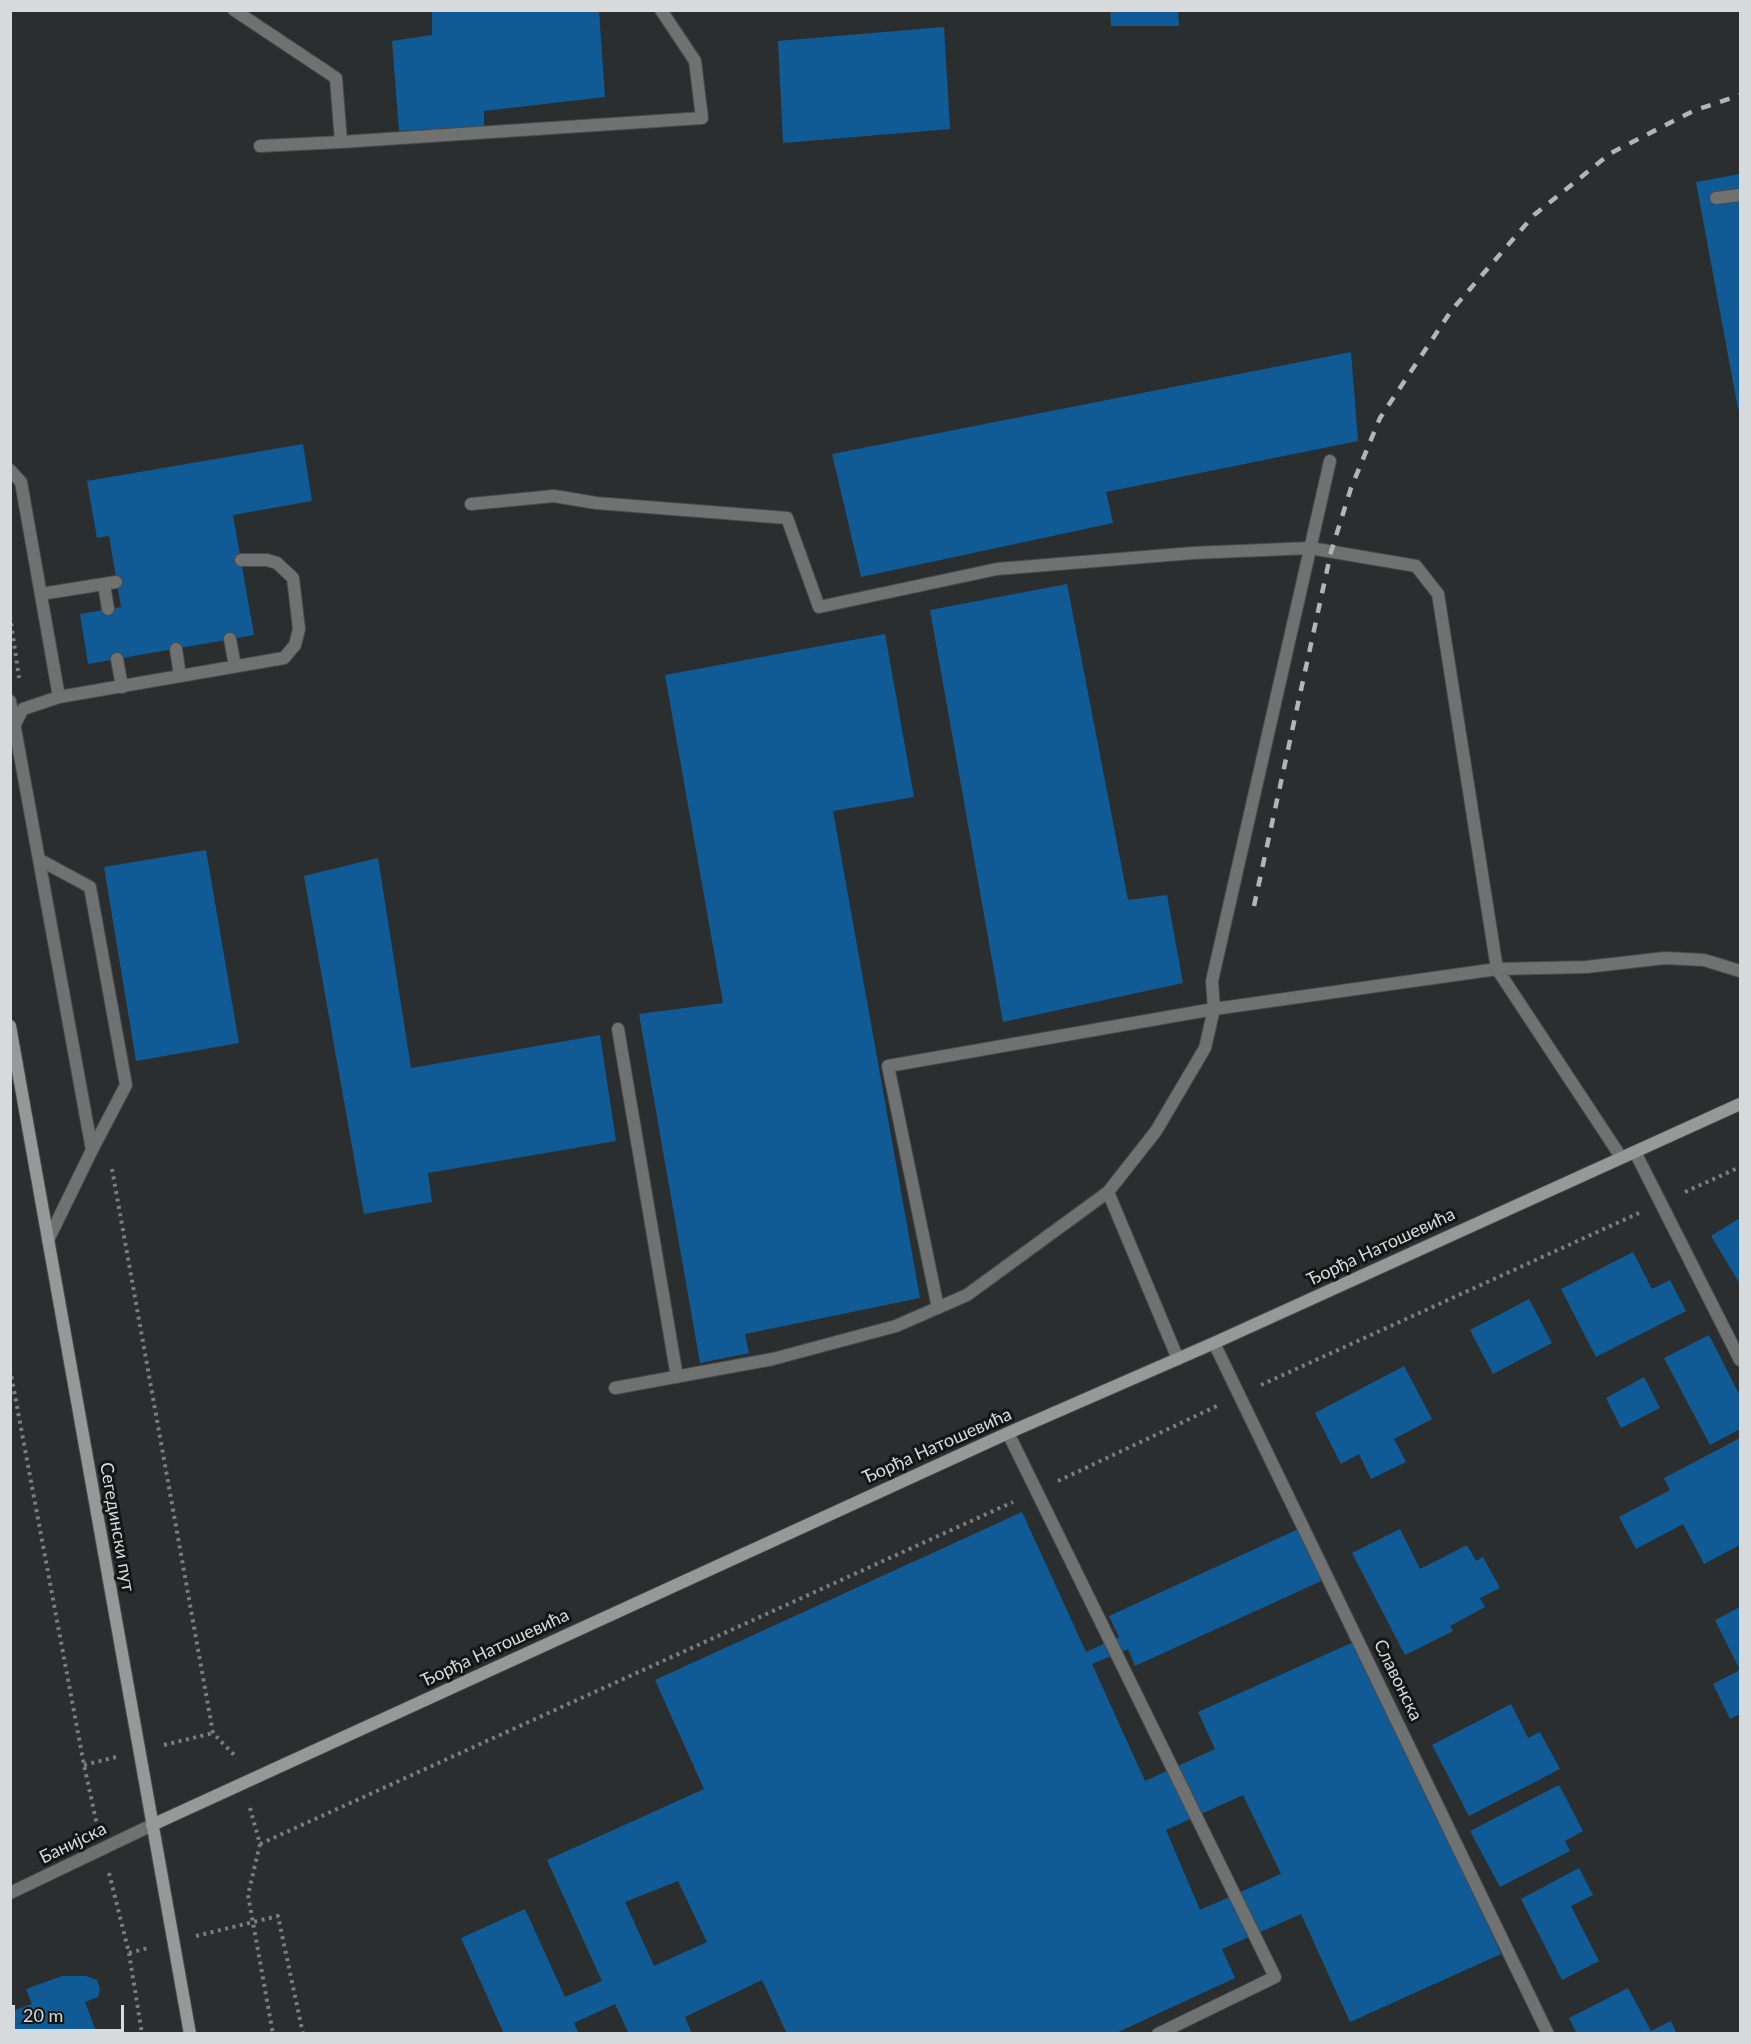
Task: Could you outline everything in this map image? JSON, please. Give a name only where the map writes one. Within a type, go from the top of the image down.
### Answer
[{"type":"street","points":[[234,10],[336,78],[341,142]]},
{"type":"street","points":[[260,146],[702,118],[695,61],[661,10]]},
{"type":"street","points":[[1716,198],[1740,195]]},
{"type":"street","points":[[615,1388],[773,1359],[896,1326],[967,1295],[1108,1192],[1156,1131],[1204,1048],[1214,1009],[1212,981],[1330,461]]},
{"type":"street","points":[[10,470],[21,482],[59,697]]},
{"type":"street","points":[[471,504],[554,496],[596,503],[787,518],[819,607],[997,569],[1193,554],[1310,549],[1416,566],[1438,594],[1497,969],[1621,1157]]},
{"type":"street","points":[[15,724],[23,709],[59,697],[284,658],[295,645],[299,629],[293,578],[286,570],[267,560],[241,560]]},
{"type":"street","points":[[41,594],[110,583],[108,609]]},
{"type":"street","points":[[230,639],[235,666]]},
{"type":"street","points":[[176,649],[180,676]]},
{"type":"street","points":[[117,659],[122,687]]},
{"type":"street","points":[[10,701],[92,1150]]},
{"type":"street","points":[[39,860],[90,888],[126,1085],[48,1240]]},
{"type":"street","points":[[938,1308],[888,1066],[1214,1009],[1497,969],[1586,967],[1665,958],[1704,960],[1740,970]]},
{"type":"street","name":"Сегедински пут","points":[[10,1026],[190,2034]]},
{"type":"street","points":[[618,1029],[677,1377]]},
{"type":"street","name":"Ђорђа Натошевића","points":[[152,1825],[1008,1433],[1214,1343],[1740,1104]]},
{"type":"street","points":[[1635,1152],[1740,1360]]},
{"type":"street","points":[[1108,1192],[1178,1359]]},
{"type":"street","name":"Славонска","points":[[1214,1343],[1548,2034]]},
{"type":"street","points":[[1008,1433],[1275,1977],[1158,2034]]},
{"type":"street","name":"Банијска","points":[[10,1893],[152,1825]]},
{"type":"path","points":[[260,1844],[1037,1491],[1240,1395],[1740,1167]]},
{"type":"path","points":[[10,1369],[84,1765]]},
{"type":"path","points":[[213,1733],[237,1755],[260,1844],[248,1895],[273,2034]]},
{"type":"path","points":[[253,1924],[278,1916],[303,2034]]},
{"type":"path","points":[[129,1953],[142,2034]]},
{"type":"building","points":[[432,10],[599,10],[605,97],[484,111],[484,127],[399,131],[392,41],[432,35]]},
{"type":"building","points":[[1110,10],[1178,10],[1179,26],[1111,26]]},
{"type":"building","points":[[944,27],[950,129],[783,143],[778,41]]},
{"type":"building","points":[[1740,174],[1740,409],[1738,409],[1696,182]]},
{"type":"building","points":[[1351,352],[1358,441],[1106,492],[1113,523],[861,577],[832,454]]},
{"type":"building","points":[[303,444],[312,501],[233,515],[254,635],[88,664],[80,614],[121,607],[109,536],[97,538],[87,481]]},
{"type":"building","points":[[1067,584],[1128,900],[1167,895],[1183,983],[1003,1022],[930,610]]},
{"type":"building","points":[[885,634],[914,797],[833,811],[920,1298],[745,1334],[749,1353],[700,1363],[639,1014],[723,1003],[665,675]]},
{"type":"building","points":[[206,850],[239,1043],[136,1061],[104,867]]},
{"type":"building","points":[[378,858],[411,1068],[600,1035],[616,1141],[428,1173],[432,1202],[364,1214],[304,876]]},
{"type":"building","points":[[1740,1218],[1740,1284],[1711,1236]]},
{"type":"building","points":[[1633,1252],[1652,1289],[1670,1280],[1686,1311],[1596,1357],[1561,1289]]},
{"type":"building","points":[[1529,1299],[1552,1343],[1493,1374],[1470,1330]]},
{"type":"building","points":[[1709,1335],[1740,1396],[1740,1429],[1710,1445],[1664,1358]]},
{"type":"building","points":[[1404,1366],[1432,1419],[1394,1439],[1406,1462],[1371,1479],[1359,1454],[1341,1464],[1315,1413]]},
{"type":"building","points":[[1644,1377],[1660,1408],[1621,1428],[1606,1398]]},
{"type":"building","points":[[1740,1438],[1740,1545],[1704,1564],[1683,1524],[1636,1549],[1619,1517],[1670,1490],[1664,1478]]},
{"type":"building","points":[[1022,1512],[1086,1652],[1119,1637],[1109,1616],[1305,1526],[1328,1578],[1135,1666],[1128,1649],[1092,1664],[1145,1781],[1215,1749],[1198,1712],[1358,1640],[1501,1954],[1350,2022],[1301,1914],[1222,1949],[1235,1978],[1114,2034],[787,2034],[762,1980],[685,2017],[692,2034],[629,2034],[615,2004],[574,2023],[579,2034],[504,2034],[461,1938],[525,1909],[565,1997],[602,1981],[547,1860],[704,1789],[655,1680]],"holes":[[[1243,1795],[1281,1874],[1200,1910],[1166,1830]],[[678,1881],[707,1942],[654,1966],[625,1902]]]},
{"type":"building","points":[[1400,1529],[1420,1569],[1467,1545],[1476,1561],[1483,1557],[1500,1588],[1480,1598],[1485,1607],[1450,1626],[1453,1631],[1405,1655],[1352,1553]]},
{"type":"building","points":[[1740,1607],[1740,1670],[1715,1620]]},
{"type":"building","points":[[1740,1670],[1740,1714],[1730,1719],[1713,1684]]},
{"type":"building","points":[[1511,1704],[1528,1738],[1540,1732],[1560,1769],[1469,1816],[1432,1745]]},
{"type":"building","points":[[1559,1785],[1583,1831],[1565,1841],[1570,1851],[1500,1887],[1470,1831]]},
{"type":"building","points":[[1579,1868],[1593,1895],[1571,1906],[1599,1961],[1562,1980],[1521,1899]]},
{"type":"building","points":[[62,1976],[86,1976],[97,1980],[100,1989],[98,1997],[85,2002],[97,2034],[10,2034],[10,2012],[32,2004],[26,1989]]},
{"type":"building","points":[[1628,1988],[1651,2031],[1671,2021],[1677,2034],[1577,2034],[1569,2018]]},
{"type":"railway","points":[[1254,906],[1331,552],[1351,488],[1380,418],[1451,311],[1534,215],[1611,153],[1693,111],[1740,95]]}]
